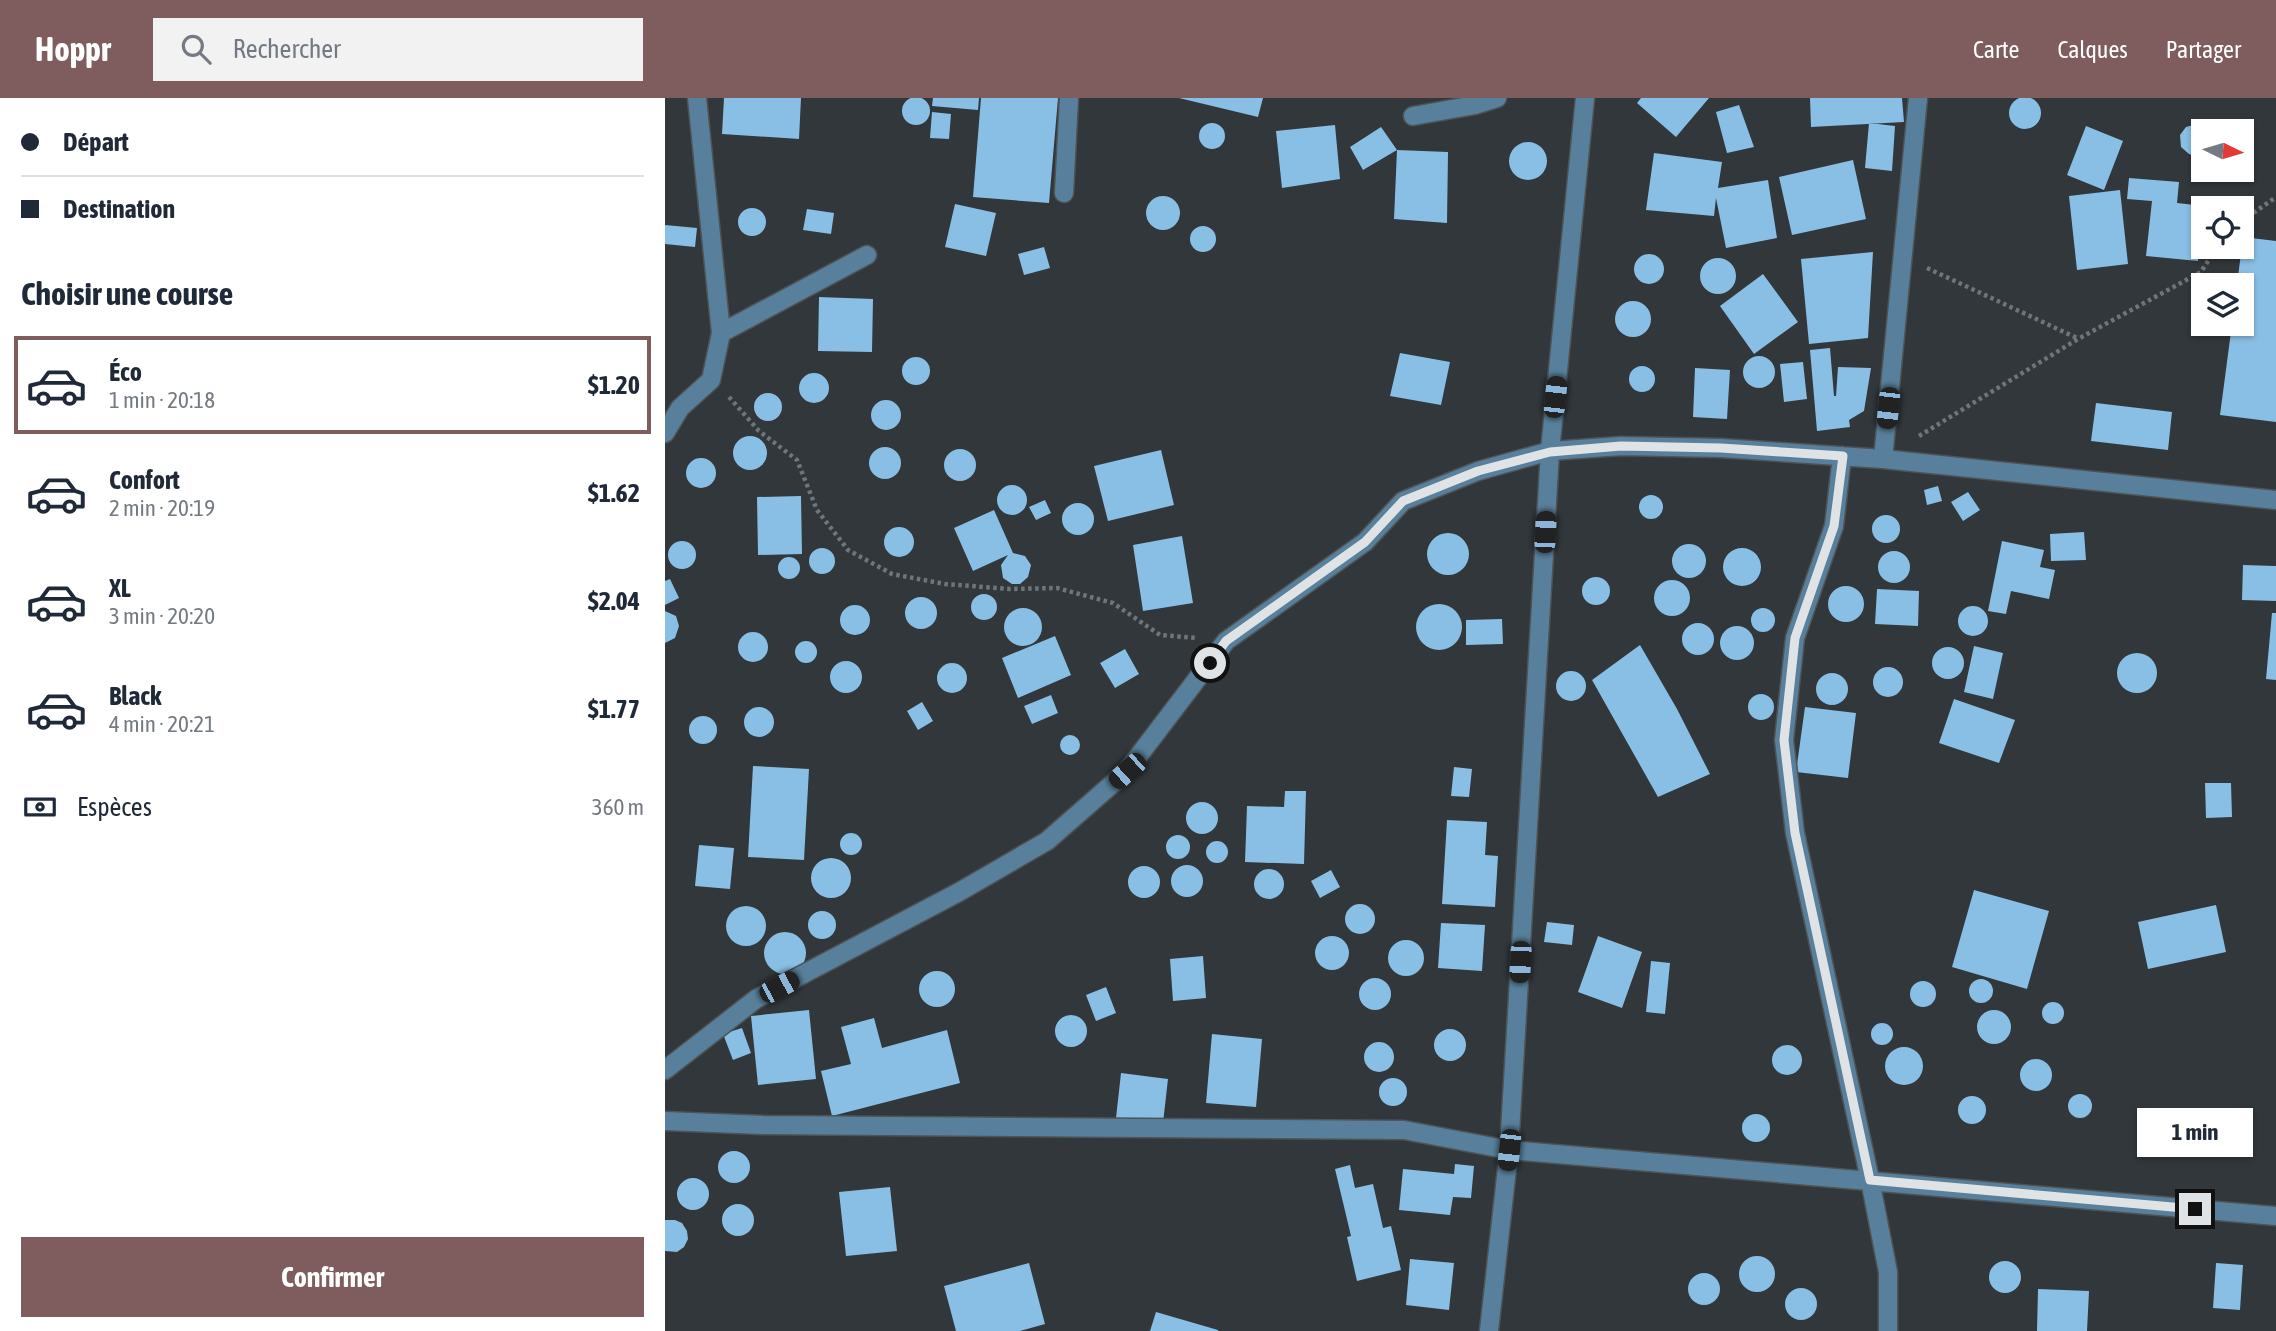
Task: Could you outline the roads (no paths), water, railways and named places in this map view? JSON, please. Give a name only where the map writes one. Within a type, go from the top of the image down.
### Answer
[{"type":"street","points":[[665,433],[680,408],[711,380],[721,333],[697,98]]},
{"type":"street","points":[[1064,193],[1069,98]]},
{"type":"street","points":[[1413,116],[1475,105],[1497,98]]},
{"type":"street","points":[[1489,1331],[1509,1150],[1550,452],[1585,98]]},
{"type":"street","points":[[1883,459],[1918,98]]},
{"type":"street","points":[[721,333],[867,256]]},
{"type":"street","points":[[665,1070],[756,999],[959,892],[1047,841],[1127,771],[1226,641],[1365,542],[1403,501],[1478,471],[1550,452],[1621,446],[1721,448],[1883,459],[2276,500]]},
{"type":"street","points":[[1843,456],[1834,526],[1795,638],[1784,740],[1795,833],[1888,1272],[1888,1331]]},
{"type":"street","points":[[665,1121],[777,1125],[1404,1129],[1509,1150],[2276,1216]]}]
